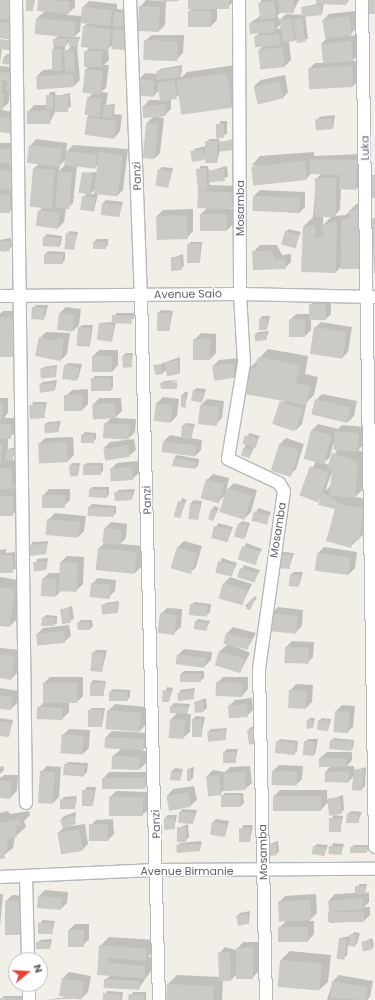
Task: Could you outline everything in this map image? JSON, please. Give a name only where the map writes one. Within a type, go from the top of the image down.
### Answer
[{"type":"street","points":[[16,0],[26,803]]},
{"type":"street","name":"Panzi","points":[[130,0],[142,295],[159,1000]]},
{"type":"street","name":"Mosamba","points":[[239,0],[240,294],[244,363],[228,460],[279,483],[284,491],[259,668],[266,1000]]},
{"type":"street","name":"Luka","points":[[362,0],[371,297],[375,847]]},
{"type":"street","name":"Avenue Saio","points":[[0,296],[240,294],[371,297]]},
{"type":"street","name":"Avenue Birmanie","points":[[0,877],[157,870],[264,871],[375,869]]},
{"type":"street","points":[[26,876],[28,952]]},
{"type":"building","points":[[0,0],[11,0],[9,11],[14,12],[13,20],[0,19]]},
{"type":"building","points":[[26,0],[33,0],[33,11],[26,11]]},
{"type":"building","points":[[38,0],[70,1],[69,14],[37,11]]},
{"type":"building","points":[[158,0],[179,0],[179,1],[159,2]]},
{"type":"building","points":[[188,0],[229,0],[229,9],[188,9]]},
{"type":"building","points":[[279,0],[294,0],[294,13],[279,13]]},
{"type":"building","points":[[316,0],[346,0],[346,5],[316,4]]},
{"type":"building","points":[[369,0],[375,0],[375,14],[369,14]]},
{"type":"building","points":[[274,1],[276,18],[260,20],[258,3]]},
{"type":"building","points":[[321,5],[322,15],[302,17],[301,7]]},
{"type":"building","points":[[139,6],[160,7],[159,32],[138,31]]},
{"type":"building","points":[[82,7],[112,10],[110,26],[80,23]]},
{"type":"building","points":[[188,11],[211,11],[211,27],[188,27]]},
{"type":"building","points":[[114,12],[124,13],[122,27],[113,26]]},
{"type":"building","points":[[349,16],[352,35],[325,39],[322,20]]},
{"type":"building","points":[[36,18],[76,22],[74,38],[34,34]]},
{"type":"building","points":[[291,18],[295,41],[283,43],[279,20]]},
{"type":"building","points":[[302,18],[306,42],[297,43],[293,19]]},
{"type":"building","points":[[274,21],[275,32],[250,34],[249,23]]},
{"type":"building","points":[[0,22],[15,24],[13,38],[0,37]]},
{"type":"building","points":[[83,26],[111,29],[109,50],[81,47]]},
{"type":"building","points":[[113,29],[129,30],[128,50],[112,49]]},
{"type":"building","points":[[279,34],[280,45],[255,47],[254,36]]},
{"type":"building","points":[[0,39],[15,41],[13,51],[0,49]]},
{"type":"building","points":[[53,39],[67,39],[67,46],[53,46]]},
{"type":"building","points":[[69,39],[78,39],[78,47],[69,47]]},
{"type":"building","points":[[144,40],[178,41],[177,61],[143,60]]},
{"type":"building","points":[[351,41],[353,61],[323,64],[321,44]]},
{"type":"building","points":[[283,47],[285,67],[260,70],[258,50]]},
{"type":"building","points":[[52,49],[62,49],[62,71],[52,71]]},
{"type":"building","points":[[74,50],[75,71],[65,71],[64,51]]},
{"type":"building","points":[[84,51],[102,51],[102,67],[84,67]]},
{"type":"building","points":[[3,57],[15,58],[14,65],[2,64]]},
{"type":"building","points":[[352,66],[353,87],[309,89],[308,68]]},
{"type":"building","points":[[179,67],[181,77],[157,80],[156,71]]},
{"type":"building","points":[[85,69],[103,71],[100,95],[82,93]]},
{"type":"building","points":[[0,72],[17,74],[15,92],[6,91],[7,81],[0,80]]},
{"type":"building","points":[[227,73],[232,108],[181,115],[176,80]]},
{"type":"building","points":[[73,74],[74,87],[37,90],[36,77]]},
{"type":"building","points":[[138,79],[155,81],[153,97],[136,95]]},
{"type":"building","points":[[174,80],[177,99],[160,101],[157,83]]},
{"type":"building","points":[[0,81],[3,82],[2,93],[0,93]]},
{"type":"building","points":[[279,81],[283,99],[258,104],[254,87]]},
{"type":"building","points":[[0,94],[4,94],[3,110],[0,109]]},
{"type":"building","points":[[46,95],[53,95],[53,109],[46,109]]},
{"type":"building","points":[[55,95],[68,95],[68,112],[55,112]]},
{"type":"building","points":[[87,97],[102,99],[99,117],[84,115]]},
{"type":"building","points":[[165,104],[166,116],[143,118],[142,106]]},
{"type":"building","points":[[104,105],[113,106],[112,118],[103,117]]},
{"type":"building","points":[[27,111],[50,111],[50,124],[27,124]]},
{"type":"building","points":[[0,117],[15,119],[13,134],[0,132]]},
{"type":"building","points":[[87,117],[117,121],[114,139],[84,135]]},
{"type":"building","points":[[332,118],[333,129],[316,130],[315,119]]},
{"type":"building","points":[[146,123],[158,124],[155,159],[143,158]]},
{"type":"building","points":[[216,124],[224,124],[224,138],[216,138]]},
{"type":"building","points":[[234,140],[235,150],[220,152],[219,142]]},
{"type":"building","points":[[205,141],[217,141],[217,163],[205,163]]},
{"type":"building","points":[[29,145],[62,149],[60,167],[27,163]]},
{"type":"building","points":[[0,149],[15,149],[15,163],[0,163]]},
{"type":"building","points":[[203,149],[205,160],[192,162],[190,151]]},
{"type":"building","points":[[66,151],[97,155],[95,169],[64,165]]},
{"type":"building","points":[[99,152],[123,155],[118,197],[94,194]]},
{"type":"building","points":[[310,159],[357,160],[356,190],[339,189],[340,175],[310,174]]},
{"type":"building","points":[[305,161],[307,180],[253,186],[251,167]]},
{"type":"building","points":[[33,168],[55,170],[52,209],[30,207]]},
{"type":"building","points":[[206,168],[207,189],[198,191],[196,169]]},
{"type":"building","points":[[0,169],[14,172],[12,191],[0,189]]},
{"type":"building","points":[[158,169],[171,171],[168,188],[155,186]]},
{"type":"building","points":[[224,169],[225,181],[209,182],[208,170]]},
{"type":"building","points":[[58,171],[72,172],[69,209],[55,208]]},
{"type":"building","points":[[82,172],[93,174],[89,195],[78,193]]},
{"type":"building","points":[[369,175],[375,175],[375,198],[371,198]]},
{"type":"building","points":[[315,178],[336,178],[336,217],[315,217]]},
{"type":"building","points":[[198,191],[232,192],[231,209],[197,208]]},
{"type":"building","points":[[0,195],[10,195],[10,213],[0,213]]},
{"type":"building","points":[[82,196],[96,198],[94,212],[80,210]]},
{"type":"building","points":[[253,196],[300,198],[299,213],[252,211]]},
{"type":"building","points":[[102,203],[121,205],[120,217],[101,215]]},
{"type":"building","points":[[38,210],[60,213],[58,229],[36,226]]},
{"type":"building","points":[[349,210],[359,210],[359,269],[341,269],[341,219],[349,219]]},
{"type":"building","points":[[200,214],[227,214],[227,231],[200,231]]},
{"type":"building","points":[[187,215],[188,239],[157,240],[156,216]]},
{"type":"building","points":[[372,218],[375,218],[375,273],[374,273]]},
{"type":"building","points":[[337,221],[336,273],[301,272],[303,226],[315,226],[315,238],[324,235],[321,226]]},
{"type":"building","points":[[285,231],[299,235],[296,249],[281,244]]},
{"type":"building","points":[[66,233],[76,234],[74,250],[64,249]]},
{"type":"building","points":[[43,237],[60,238],[60,247],[43,246]]},
{"type":"building","points":[[9,241],[10,251],[1,252],[0,242]]},
{"type":"building","points":[[93,242],[106,242],[106,249],[93,249]]},
{"type":"building","points":[[187,244],[200,244],[200,263],[187,263]]},
{"type":"building","points":[[252,251],[271,251],[276,260],[285,260],[286,269],[253,270]]},
{"type":"building","points":[[44,254],[63,254],[63,264],[44,264]]},
{"type":"building","points":[[171,257],[181,257],[182,270],[171,271]]},
{"type":"building","points":[[309,304],[326,304],[326,320],[309,320]]},
{"type":"building","points":[[32,307],[45,308],[44,320],[31,319]]},
{"type":"building","points":[[59,313],[75,315],[73,332],[57,330]]},
{"type":"building","points":[[157,313],[170,313],[170,331],[157,331]]},
{"type":"building","points":[[112,315],[132,316],[132,324],[112,323]]},
{"type":"building","points":[[0,317],[14,317],[14,357],[0,357]]},
{"type":"building","points":[[259,319],[267,319],[267,330],[259,330]]},
{"type":"building","points":[[289,319],[305,319],[305,337],[289,337]]},
{"type":"building","points":[[99,323],[114,325],[111,342],[97,340]]},
{"type":"building","points":[[78,327],[91,328],[90,347],[77,346]]},
{"type":"building","points":[[314,327],[347,332],[342,359],[310,354]]},
{"type":"building","points":[[266,333],[267,340],[255,342],[254,335]]},
{"type":"building","points":[[39,337],[57,341],[58,337],[64,339],[61,361],[35,356]]},
{"type":"building","points":[[193,339],[210,339],[210,360],[193,360]]},
{"type":"building","points":[[131,355],[132,367],[123,368],[122,356]]},
{"type":"building","points":[[92,356],[112,356],[112,372],[92,372]]},
{"type":"building","points":[[258,357],[300,365],[296,383],[310,386],[306,405],[244,394],[249,368],[256,369]]},
{"type":"building","points":[[177,360],[180,374],[167,376],[164,363]]},
{"type":"building","points":[[233,363],[235,378],[214,381],[212,366]]},
{"type":"building","points":[[161,364],[163,374],[156,375],[153,365]]},
{"type":"building","points":[[64,365],[79,367],[77,381],[62,379]]},
{"type":"building","points":[[55,367],[56,377],[41,379],[40,369]]},
{"type":"building","points":[[91,378],[111,378],[111,391],[91,391]]},
{"type":"building","points":[[177,382],[177,389],[161,389],[160,383]]},
{"type":"building","points":[[54,383],[55,391],[40,393],[39,385]]},
{"type":"building","points":[[193,390],[204,392],[202,403],[191,401]]},
{"type":"building","points":[[64,395],[82,395],[82,411],[64,411]]},
{"type":"building","points":[[181,395],[185,395],[186,408],[181,407]]},
{"type":"building","points":[[315,399],[351,407],[347,423],[311,415]]},
{"type":"building","points":[[280,401],[303,409],[295,432],[272,424]]},
{"type":"building","points":[[115,403],[116,418],[93,420],[92,405]]},
{"type":"building","points":[[156,403],[173,405],[171,423],[154,421]]},
{"type":"building","points":[[0,404],[3,404],[2,420],[0,420]]},
{"type":"building","points":[[44,404],[45,418],[30,419],[29,405]]},
{"type":"building","points":[[200,405],[219,407],[217,426],[198,424]]},
{"type":"building","points":[[58,423],[59,432],[45,433],[44,424]]},
{"type":"building","points":[[104,423],[130,425],[129,440],[103,438]]},
{"type":"building","points":[[0,424],[11,424],[11,439],[0,439]]},
{"type":"building","points":[[182,425],[193,426],[192,439],[181,438]]},
{"type":"building","points":[[311,430],[331,435],[324,464],[304,459]]},
{"type":"building","points":[[335,431],[359,433],[357,452],[333,450]]},
{"type":"building","points":[[81,435],[94,435],[94,443],[81,443]]},
{"type":"building","points":[[245,435],[258,439],[256,448],[242,444]]},
{"type":"building","points":[[163,441],[197,446],[195,457],[161,452]]},
{"type":"building","points":[[67,442],[68,462],[39,463],[38,444]]},
{"type":"building","points":[[0,444],[2,444],[2,463],[0,463]]},
{"type":"building","points":[[279,444],[299,450],[291,477],[271,471]]},
{"type":"building","points":[[128,445],[130,457],[105,461],[103,449]]},
{"type":"building","points":[[243,448],[251,450],[249,458],[241,456]]},
{"type":"building","points":[[6,449],[14,450],[13,461],[5,460]]},
{"type":"building","points":[[332,453],[358,462],[355,498],[329,495],[332,470],[327,468]]},
{"type":"building","points":[[174,458],[197,462],[195,469],[172,466]]},
{"type":"building","points":[[77,465],[78,476],[70,477],[69,466]]},
{"type":"building","points":[[83,465],[101,465],[101,475],[83,475]]},
{"type":"building","points":[[310,466],[329,473],[318,502],[299,495]]},
{"type":"building","points":[[132,467],[133,480],[111,482],[110,469]]},
{"type":"building","points":[[0,468],[12,468],[12,489],[0,489]]},
{"type":"building","points":[[206,479],[224,484],[219,503],[200,498]]},
{"type":"building","points":[[227,488],[252,496],[244,520],[219,512]]},
{"type":"building","points":[[89,489],[107,490],[107,498],[89,497]]},
{"type":"building","points":[[114,492],[132,492],[132,500],[115,501]]},
{"type":"building","points":[[322,492],[342,505],[364,508],[359,540],[352,542],[351,548],[326,541],[335,509],[318,505]]},
{"type":"building","points":[[42,495],[65,495],[65,508],[42,508]]},
{"type":"building","points":[[0,496],[13,496],[13,516],[0,516]]},
{"type":"building","points":[[178,501],[185,503],[180,518],[174,516]]},
{"type":"building","points":[[190,503],[200,504],[198,520],[188,519]]},
{"type":"building","points":[[88,507],[114,508],[114,517],[88,516]]},
{"type":"building","points":[[211,509],[217,510],[213,521],[208,519]]},
{"type":"building","points":[[254,511],[269,515],[267,525],[251,521]]},
{"type":"building","points":[[47,519],[80,522],[78,538],[46,535]]},
{"type":"building","points":[[238,523],[248,526],[243,539],[234,536]]},
{"type":"building","points":[[214,526],[231,530],[228,542],[211,538]]},
{"type":"building","points":[[104,528],[122,530],[120,545],[102,543]]},
{"type":"building","points":[[46,544],[46,554],[29,556],[28,545]]},
{"type":"building","points":[[242,546],[260,552],[256,565],[238,559]]},
{"type":"building","points":[[177,547],[197,553],[191,574],[171,568]]},
{"type":"building","points":[[98,548],[137,552],[134,574],[96,570]]},
{"type":"building","points":[[317,553],[351,557],[349,575],[315,571]]},
{"type":"building","points":[[280,554],[291,555],[290,569],[279,568]]},
{"type":"building","points":[[0,555],[13,555],[13,573],[0,573]]},
{"type":"building","points":[[45,561],[46,570],[34,571],[33,562]]},
{"type":"building","points":[[218,561],[235,565],[232,577],[215,573]]},
{"type":"building","points":[[60,562],[78,563],[76,592],[58,591]]},
{"type":"building","points":[[240,568],[257,573],[255,583],[237,578]]},
{"type":"building","points":[[290,574],[300,575],[299,587],[289,586]]},
{"type":"building","points":[[42,578],[57,579],[56,597],[41,596]]},
{"type":"building","points":[[91,583],[111,585],[109,599],[90,597]]},
{"type":"building","points":[[223,583],[247,590],[243,605],[219,598]]},
{"type":"building","points":[[0,587],[15,589],[10,627],[0,626]]},
{"type":"building","points":[[251,599],[255,601],[250,611],[246,609]]},
{"type":"building","points":[[117,603],[118,613],[102,615],[101,605]]},
{"type":"building","points":[[190,604],[208,606],[207,617],[189,615]]},
{"type":"building","points":[[69,608],[71,623],[62,624],[60,609]]},
{"type":"building","points":[[160,613],[177,615],[174,635],[158,633]]},
{"type":"building","points":[[271,613],[298,616],[296,634],[269,631]]},
{"type":"building","points":[[42,617],[55,618],[54,626],[41,626]]},
{"type":"building","points":[[195,621],[208,623],[207,631],[194,629]]},
{"type":"building","points":[[90,622],[90,630],[78,630],[77,623]]},
{"type":"building","points":[[64,631],[65,643],[37,645],[36,633]]},
{"type":"building","points":[[226,633],[250,639],[248,650],[223,644]]},
{"type":"building","points":[[285,647],[309,648],[308,664],[284,663]]},
{"type":"building","points":[[219,651],[245,659],[240,673],[215,665]]},
{"type":"building","points":[[92,652],[104,653],[102,672],[90,671]]},
{"type":"building","points":[[0,654],[15,656],[11,680],[0,678]]},
{"type":"building","points":[[177,654],[206,658],[204,668],[176,664]]},
{"type":"building","points":[[180,674],[201,674],[201,682],[180,682]]},
{"type":"building","points":[[216,682],[242,683],[241,697],[216,696]]},
{"type":"building","points":[[43,683],[77,683],[77,703],[43,703]]},
{"type":"building","points":[[90,683],[104,683],[104,696],[90,696]]},
{"type":"building","points":[[163,690],[171,691],[169,702],[162,702]]},
{"type":"building","points":[[289,690],[307,691],[306,709],[288,708]]},
{"type":"building","points":[[193,691],[194,699],[178,701],[177,693]]},
{"type":"building","points":[[109,692],[128,692],[128,701],[109,701]]},
{"type":"building","points":[[0,695],[13,697],[11,710],[0,709]]},
{"type":"building","points":[[203,701],[204,712],[195,713],[194,702]]},
{"type":"building","points":[[247,704],[248,717],[229,718],[228,705]]},
{"type":"building","points":[[170,706],[188,707],[188,714],[170,713]]},
{"type":"building","points":[[37,707],[63,708],[63,720],[37,719]]},
{"type":"building","points":[[88,710],[102,710],[102,727],[88,727]]},
{"type":"building","points":[[107,710],[141,713],[139,732],[105,729]]},
{"type":"building","points":[[335,711],[350,712],[348,733],[334,732]]},
{"type":"building","points":[[170,719],[185,720],[184,739],[169,738]]},
{"type":"building","points":[[192,719],[202,719],[202,737],[192,737]]},
{"type":"building","points":[[313,720],[313,728],[307,729],[306,721]]},
{"type":"building","points":[[318,720],[329,721],[328,731],[317,730]]},
{"type":"building","points":[[0,721],[11,723],[9,737],[0,736]]},
{"type":"building","points":[[254,729],[256,744],[249,745],[247,730]]},
{"type":"building","points":[[225,730],[226,740],[208,742],[207,732]]},
{"type":"building","points":[[62,734],[84,736],[82,755],[60,753]]},
{"type":"building","points":[[105,737],[144,739],[143,750],[104,748]]},
{"type":"building","points":[[330,740],[352,742],[351,751],[329,749]]},
{"type":"building","points":[[276,741],[296,743],[295,755],[275,753]]},
{"type":"building","points":[[304,741],[315,742],[314,756],[303,755]]},
{"type":"building","points":[[223,752],[236,752],[236,763],[223,763]]},
{"type":"building","points":[[112,756],[140,757],[140,770],[112,769]]},
{"type":"building","points":[[319,758],[346,758],[346,767],[319,767]]},
{"type":"building","points":[[64,764],[85,766],[84,777],[63,775]]},
{"type":"building","points":[[187,769],[191,769],[191,781],[187,781]]},
{"type":"building","points":[[354,769],[364,770],[362,791],[352,790]]},
{"type":"building","points":[[40,771],[55,772],[53,804],[38,803]]},
{"type":"building","points":[[171,771],[181,772],[180,781],[170,780]]},
{"type":"building","points":[[272,771],[297,772],[296,786],[272,785]]},
{"type":"building","points":[[325,771],[349,772],[349,783],[325,782]]},
{"type":"building","points":[[245,772],[246,790],[224,791],[223,773]]},
{"type":"building","points":[[219,775],[221,795],[208,796],[206,776]]},
{"type":"building","points":[[102,778],[145,778],[145,789],[102,789]]},
{"type":"building","points":[[0,780],[12,781],[10,799],[0,798]]},
{"type":"building","points":[[82,790],[93,790],[93,806],[82,806]]},
{"type":"building","points":[[188,792],[191,807],[169,811],[166,796]]},
{"type":"building","points":[[221,795],[241,795],[241,807],[221,807]]},
{"type":"building","points":[[273,796],[321,796],[321,811],[273,811]]},
{"type":"building","points":[[109,797],[143,797],[143,816],[109,816]]},
{"type":"building","points":[[340,797],[342,814],[329,815],[327,799]]},
{"type":"building","points":[[60,799],[75,799],[75,809],[60,809]]},
{"type":"building","points":[[179,812],[194,813],[193,824],[178,823]]},
{"type":"building","points":[[347,813],[359,814],[359,823],[346,823]]},
{"type":"building","points":[[73,815],[76,823],[63,828],[60,820]]},
{"type":"building","points":[[164,818],[174,818],[175,829],[164,830]]},
{"type":"building","points":[[329,818],[341,818],[341,832],[329,832]]},
{"type":"building","points":[[20,819],[21,825],[15,827],[17,837],[7,840],[8,850],[4,851],[5,858],[0,859],[0,823]]},
{"type":"building","points":[[212,822],[227,824],[225,837],[210,835]]},
{"type":"building","points":[[89,824],[108,824],[108,841],[89,841]]},
{"type":"building","points":[[177,827],[186,827],[186,842],[177,842]]},
{"type":"building","points":[[239,828],[250,828],[250,842],[239,842]]},
{"type":"building","points":[[79,829],[83,851],[61,854],[57,833]]},
{"type":"building","points":[[199,844],[200,851],[177,853],[176,845]]},
{"type":"building","points":[[268,844],[276,844],[277,855],[270,856]]},
{"type":"building","points":[[313,846],[326,848],[325,856],[312,854]]},
{"type":"building","points":[[329,846],[342,847],[341,855],[328,854]]},
{"type":"building","points":[[350,847],[367,847],[367,853],[350,853]]},
{"type":"building","points":[[355,886],[365,886],[365,894],[355,894]]},
{"type":"building","points":[[38,896],[62,898],[61,910],[37,908]]},
{"type":"building","points":[[363,898],[364,909],[329,912],[328,901]]},
{"type":"building","points":[[310,900],[311,920],[279,922],[278,902]]},
{"type":"building","points":[[5,901],[22,901],[22,935],[5,935]]},
{"type":"building","points":[[328,912],[364,912],[364,922],[328,922]]},
{"type":"building","points":[[247,914],[249,924],[238,926],[236,916]]},
{"type":"building","points":[[38,923],[53,923],[53,934],[38,934]]},
{"type":"building","points":[[278,927],[308,927],[308,942],[278,942]]},
{"type":"building","points":[[68,930],[84,930],[84,947],[68,947]]},
{"type":"building","points":[[350,934],[357,935],[355,947],[348,946]]},
{"type":"building","points":[[339,938],[347,939],[344,960],[336,959]]},
{"type":"building","points":[[370,940],[372,950],[363,952],[361,942]]},
{"type":"building","points":[[36,942],[50,942],[50,949],[36,949]]},
{"type":"building","points":[[99,945],[146,949],[146,961],[108,958],[108,963],[145,966],[145,978],[97,975]]},
{"type":"building","points":[[236,948],[253,948],[253,979],[236,979]]},
{"type":"building","points":[[218,952],[230,952],[231,981],[219,981]]},
{"type":"building","points":[[280,960],[322,964],[319,991],[278,987]]},
{"type":"building","points":[[62,978],[85,982],[82,1000],[59,996]]},
{"type":"building","points":[[104,979],[140,981],[139,990],[104,988]]},
{"type":"building","points":[[332,981],[367,987],[365,1000],[330,998]]},
{"type":"building","points":[[167,984],[214,986],[214,1000],[166,1000]]},
{"type":"building","points":[[103,993],[121,995],[120,1000],[103,1000]]},
{"type":"building","points":[[129,994],[144,995],[144,1000],[128,1000]]},
{"type":"building","points":[[0,998],[22,999],[22,1000],[0,1000]]}]
